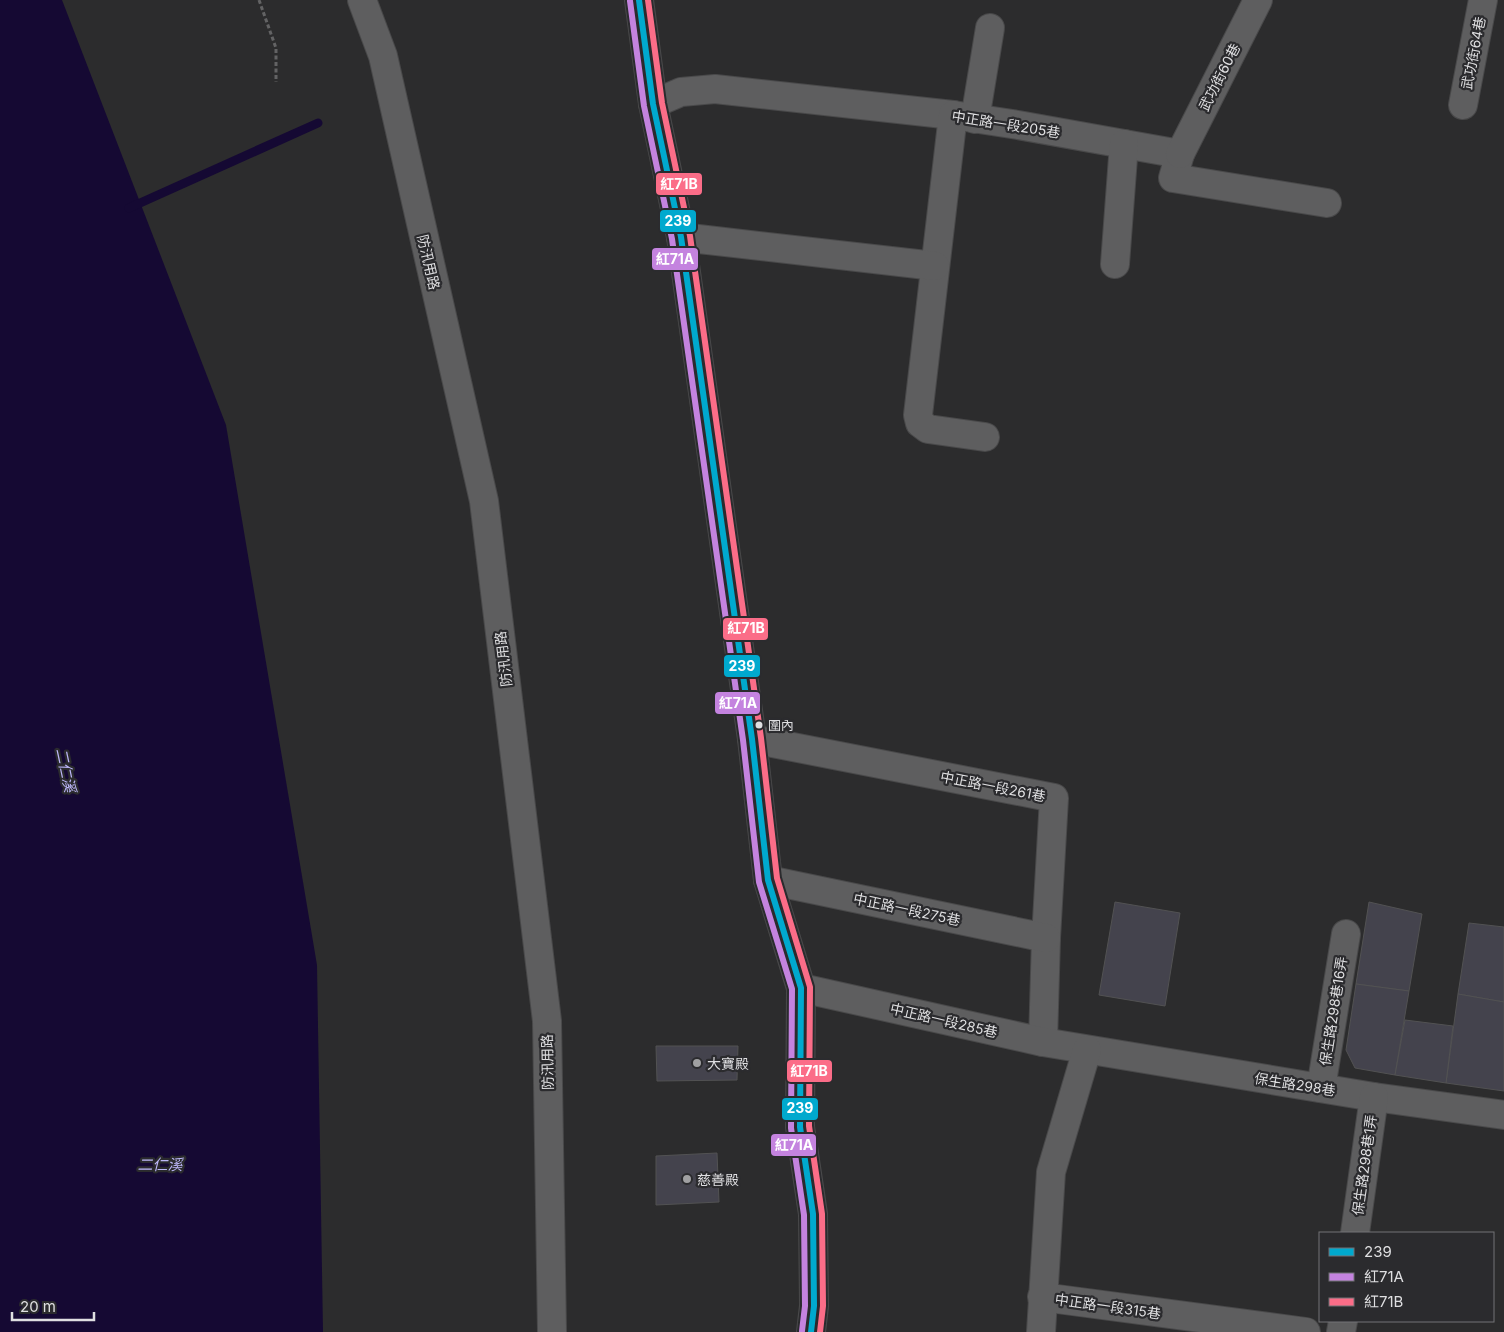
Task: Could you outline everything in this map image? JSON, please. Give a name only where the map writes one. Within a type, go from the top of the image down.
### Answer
[{"type":"street","name":"防汛用路","points":[[362,0],[383,56],[484,501],[547,1020],[552,1332]]},
{"type":"street","points":[[640,0],[653,104],[681,237],[752,739],[768,880],[801,988],[800,1128],[813,1214],[814,1306],[811,1332]]},
{"type":"street","name":"武功街60巷","points":[[1180,154],[1258,0]]},
{"type":"street","name":"武功街64巷","points":[[1463,105],[1483,0]]},
{"type":"street","points":[[985,437],[928,429],[920,423],[918,415],[935,266],[964,117],[990,28]]},
{"type":"street","name":"中正路一段205巷","points":[[653,104],[681,92],[716,89],[964,117],[1180,154]]},
{"type":"street","points":[[1115,264],[1124,144]]},
{"type":"street","points":[[1180,154],[1174,178],[1327,203]]},
{"type":"street","points":[[681,237],[935,266]]},
{"type":"street","name":"中正路一段261巷","points":[[752,739],[1054,798],[1046,938],[1043,1042]]},
{"type":"street","name":"中正路一段275巷","points":[[768,880],[1046,938]]},
{"type":"street","name":"保生路298巷16弄","points":[[1321,1088],[1346,934]]},
{"type":"street","name":"中正路一段285巷","points":[[801,988],[1043,1042],[1087,1050]]},
{"type":"street","name":"保生路298巷","points":[[1087,1050],[1374,1097],[1504,1115]]},
{"type":"street","name":"中正路一段315巷","points":[[1087,1050],[1051,1172],[1042,1297],[1306,1332]]},
{"type":"street","name":"保生路298巷1弄","points":[[1355,1232],[1374,1097]]},
{"type":"street","points":[[1041,1332],[1042,1297]]},
{"type":"path","points":[[258,0],[276,48],[276,82]]},
{"type":"water","name":"二仁溪","points":[[0,0],[62,0],[226,425],[317,965],[323,1332],[0,1332]]},
{"type":"building","points":[[1115,902],[1180,913],[1165,1006],[1099,995]]},
{"type":"building","points":[[1369,902],[1422,914],[1409,991],[1356,984]]},
{"type":"building","points":[[1469,923],[1504,927],[1504,1002],[1458,994]]},
{"type":"building","points":[[1356,984],[1409,991],[1395,1075],[1355,1068],[1346,1050]]},
{"type":"building","points":[[1458,994],[1504,1002],[1504,1091],[1446,1083]]},
{"type":"building","points":[[1405,1020],[1453,1026],[1446,1083],[1395,1075]]},
{"type":"building","name":"大寶殿","points":[[656,1046],[738,1046],[737,1080],[657,1081]]},
{"type":"building","name":"慈善殿","points":[[717,1153],[719,1202],[656,1205],[656,1156]]},
{"type":"waterway","points":[[129,208],[318,123]]},
{"type":"transit line","name":"239","points":[[639,0],[653,104],[681,237],[752,739],[768,880],[801,988],[800,1127],[813,1214],[814,1306],[811,1332]]},
{"type":"transit line","name":"紅71B","points":[[648,0],[662,103],[690,236],[761,738],[777,878],[810,987],[809,1126],[822,1214],[823,1306],[820,1332]]},
{"type":"transit line","name":"紅71A","points":[[630,1],[644,106],[672,239],[743,740],[759,882],[792,989],[791,1128],[804,1215],[805,1306],[802,1331]]},
{"type":"place","name":"圍內","points":[[759,725]]},
{"type":"place","name":"大寶殿","points":[[697,1063]]},
{"type":"place","name":"慈善殿","points":[[687,1179]]}]
